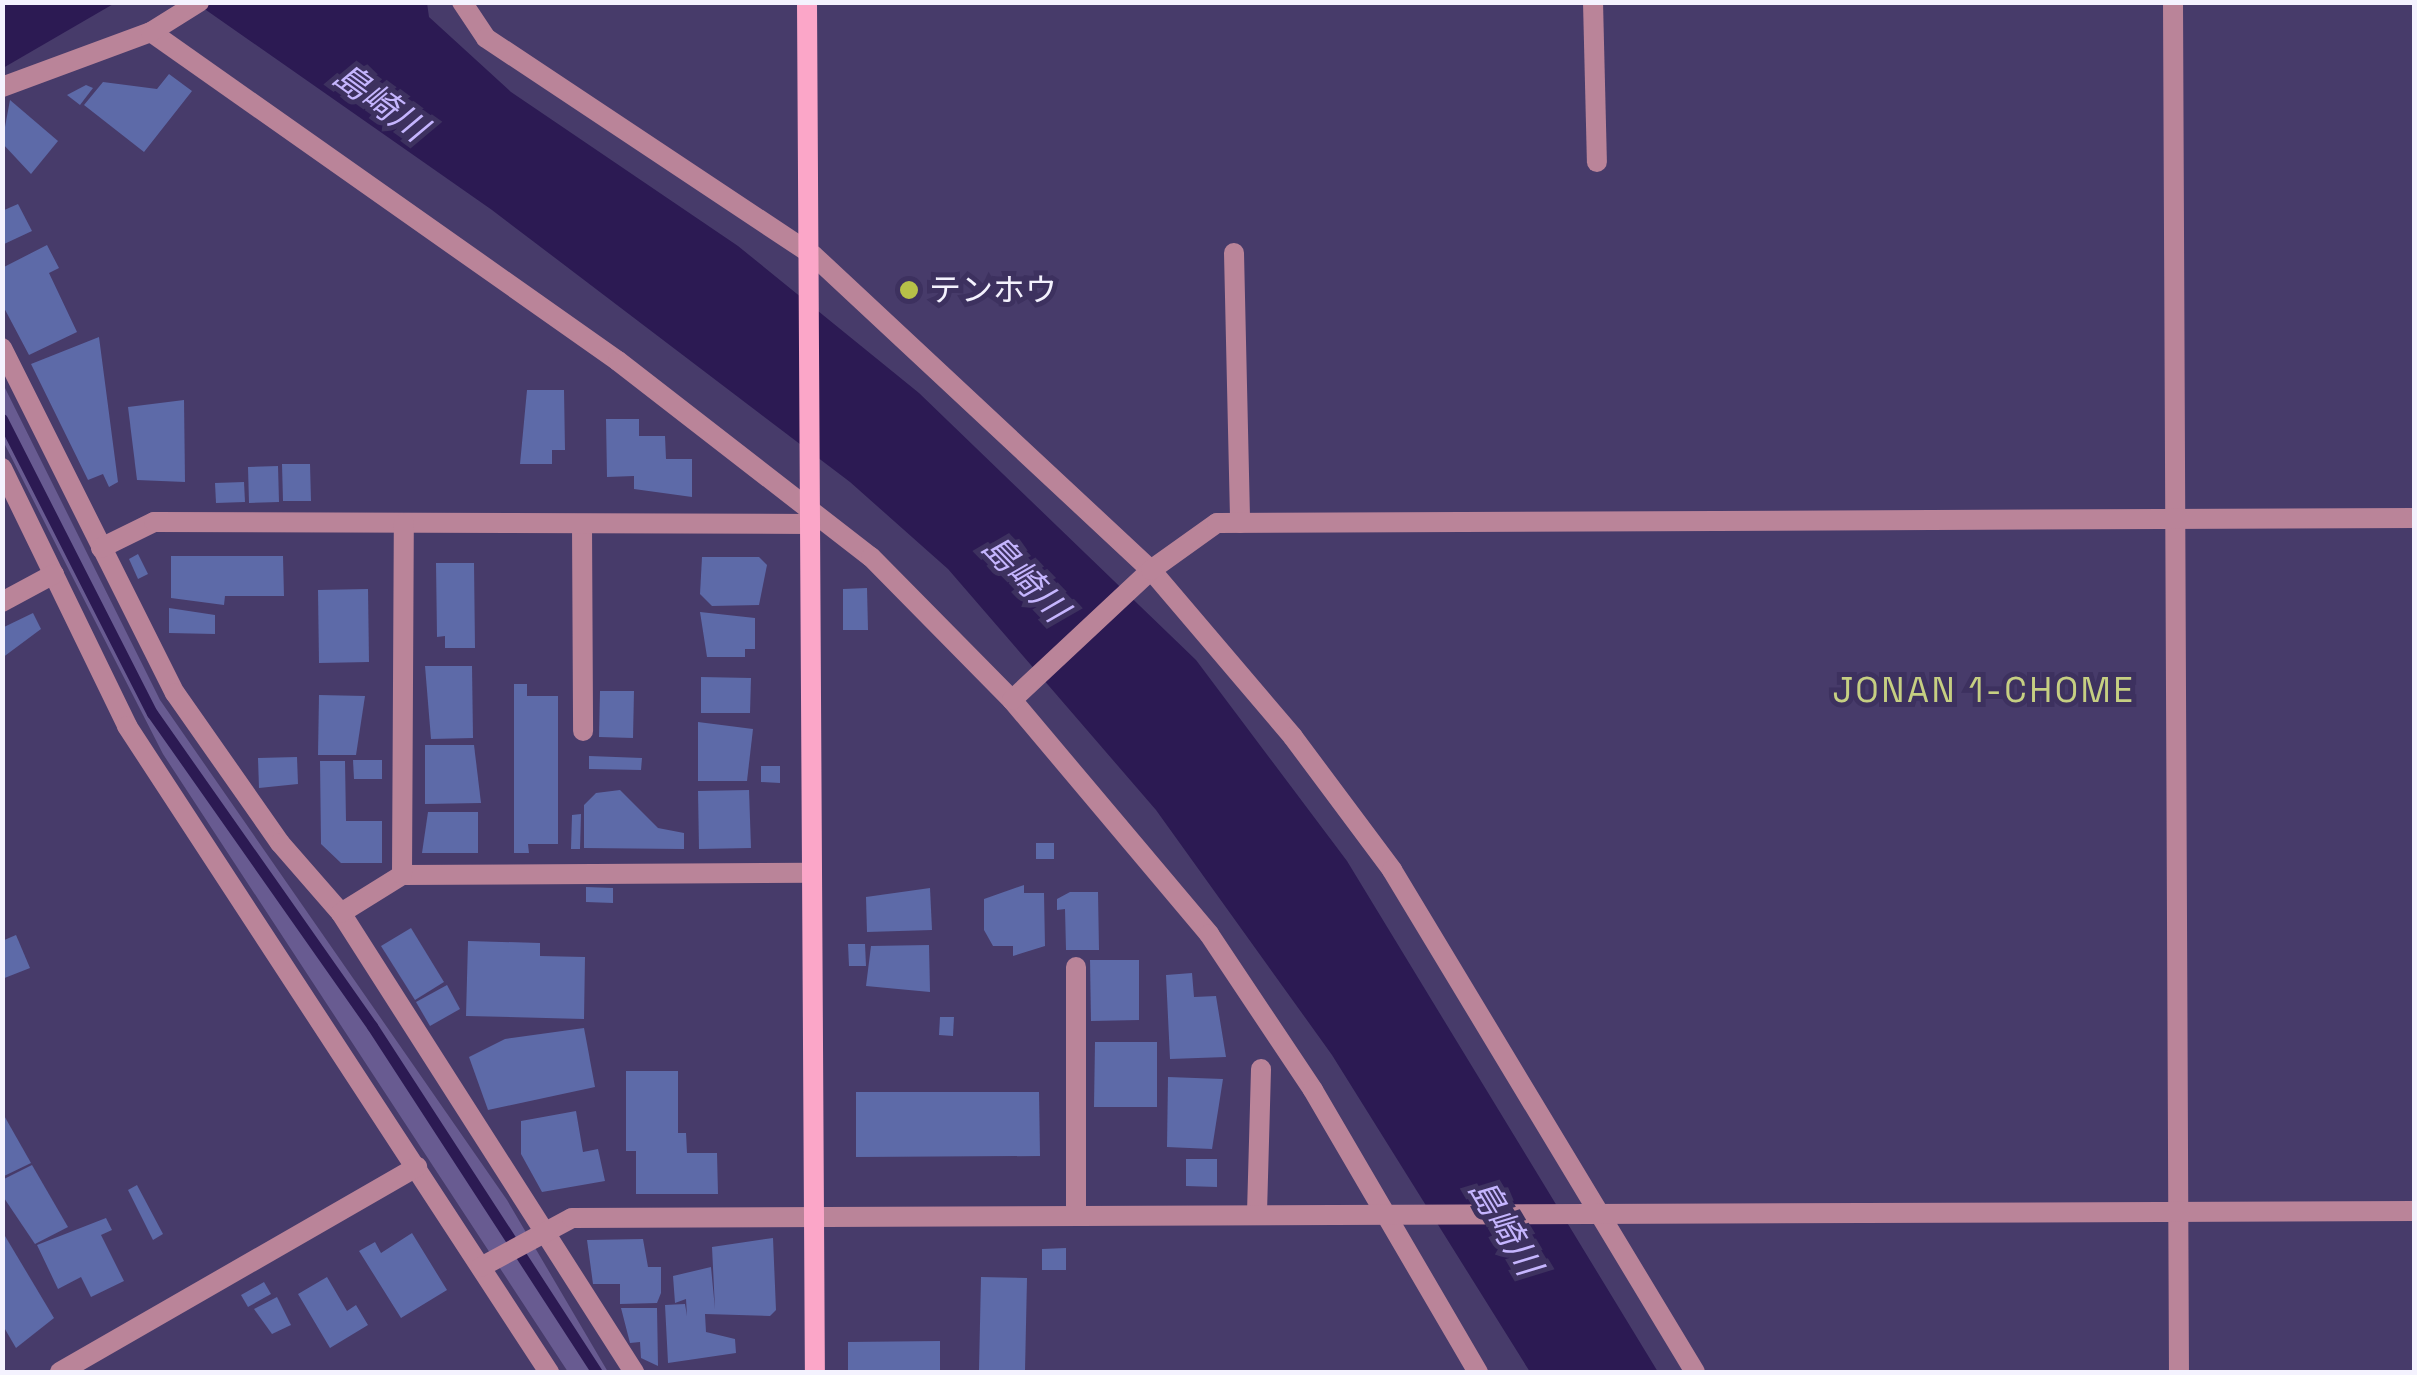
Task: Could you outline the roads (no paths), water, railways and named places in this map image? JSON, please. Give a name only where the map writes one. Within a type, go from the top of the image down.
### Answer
[{"type":"street","points":[[2,87],[159,24],[199,2]]},
{"type":"street","points":[[462,2],[486,38],[813,255],[1144,576],[1293,737],[1392,870],[1605,1215],[1695,1372]]},
{"type":"street","points":[[807,2],[813,255],[810,516],[816,1372]]},
{"type":"street","points":[[1592,2],[1596,162]]},
{"type":"street","points":[[2174,2],[2179,1372]]},
{"type":"street","points":[[159,24],[810,516],[871,557],[1018,694],[1209,934],[1314,1090],[1378,1213],[1478,1372]]},
{"type":"street","points":[[1234,253],[1240,523]]},
{"type":"street","points":[[2,348],[101,548],[220,764],[342,914],[634,1372]]},
{"type":"street","points":[[2,468],[127,726],[549,1372]]},
{"type":"street","points":[[101,548],[154,522],[582,525],[810,516]]},
{"type":"street","points":[[1018,694],[1144,576],[1217,523],[2414,518]]},
{"type":"street","points":[[402,875],[404,524]]},
{"type":"street","points":[[582,525],[582,731]]},
{"type":"street","points":[[2,602],[54,574]]},
{"type":"street","points":[[342,914],[402,875],[812,873]]},
{"type":"street","points":[[1076,967],[1076,1214]]},
{"type":"street","points":[[1258,1213],[1260,1069]]},
{"type":"street","points":[[60,1372],[416,1166]]},
{"type":"street","points":[[481,1267],[572,1218],[814,1220],[1258,1213],[2178,1215],[2414,1211]]},
{"type":"water","points":[[3,2],[115,2],[115,3],[3,68]]},
{"type":"water","name":"島崎川","points":[[196,3],[427,3],[429,17],[511,92],[738,246],[919,393],[1196,660],[1347,861],[1658,1372],[1530,1372],[1332,1055],[1156,810],[948,569],[850,482],[492,210]]},
{"type":"waterway","points":[[2,419],[152,713],[372,1026],[597,1372]]},
{"type":"place","name":"テンホウ","points":[[909,290]]},
{"type":"district","name":"JONAN 1-CHOME","points":[[1984,690]]}]
